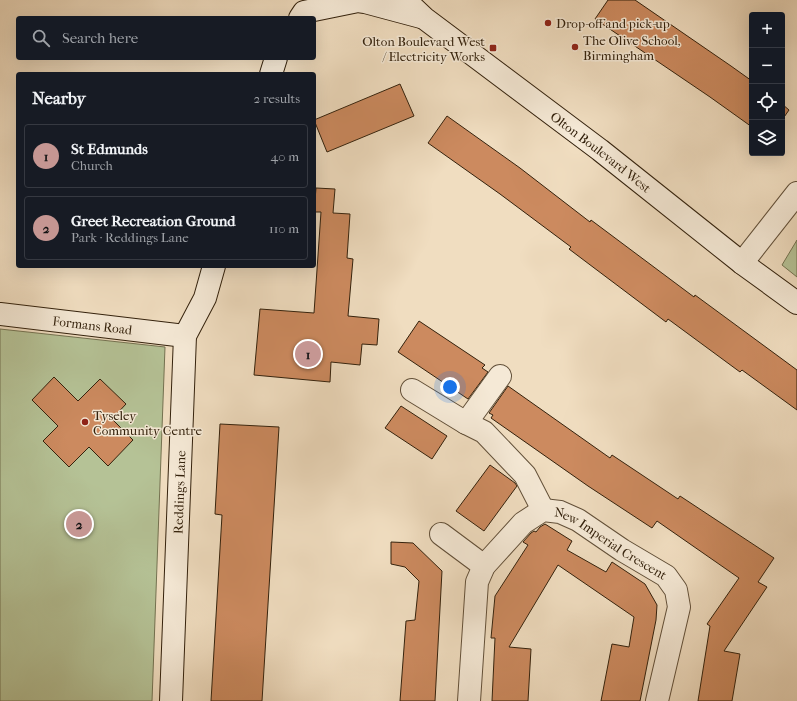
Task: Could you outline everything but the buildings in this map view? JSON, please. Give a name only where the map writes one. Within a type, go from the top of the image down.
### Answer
[{"type":"street","points":[[289,16],[294,0]]},
{"type":"street","name":"Olton Boulevard West","points":[[405,0],[424,18],[600,150],[742,263],[797,303]]},
{"type":"street","points":[[301,16],[304,12],[358,1],[424,18]]},
{"type":"street","points":[[272,72],[275,60]]},
{"type":"street","points":[[742,263],[797,193]]},
{"type":"street","name":"Reddings Lane","points":[[171,701],[185,336],[205,298],[213,268]]},
{"type":"street","name":"Formans Road","points":[[0,314],[185,336]]},
{"type":"street","points":[[466,424],[500,376]]},
{"type":"street","name":"New Imperial Crescent","points":[[412,390],[466,424],[484,432],[526,475],[543,510]]},
{"type":"street","name":"New Imperial Crescent","points":[[468,701],[477,582],[484,566],[523,523],[543,510],[560,512],[578,520],[622,550],[666,576],[676,590],[680,608],[656,701]]},
{"type":"street","points":[[441,534],[484,566]]},
{"type":"green space","points":[[797,240],[797,277],[782,265]]},
{"type":"green space","points":[[0,329],[165,347],[152,701],[0,701]]},
{"type":"place","name":"Drop-off and pick-up","points":[[548,23]]},
{"type":"place","name":"The Olive School, Birmingham","points":[[575,47]]},
{"type":"place","name":"Olton Boulevard West / Electricity Works","points":[[493,48]]},
{"type":"place","name":"St Edmunds","points":[[308,354]]},
{"type":"place","name":"Tyseley Community Centre","points":[[85,422]]},
{"type":"place","name":"Greet Recreation Ground","points":[[79,524]]}]
